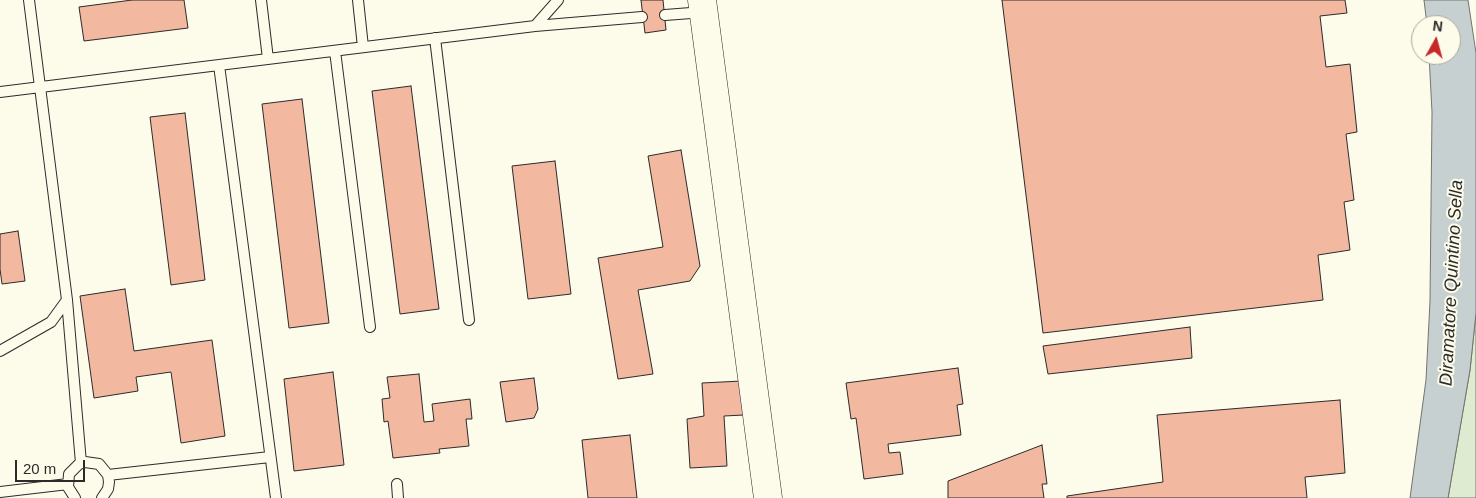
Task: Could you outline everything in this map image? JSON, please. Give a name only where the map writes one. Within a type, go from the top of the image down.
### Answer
[{"type":"main road","points":[[703,6],[768,498]]},
{"type":"lane","points":[[29,0],[67,300],[81,463]]},
{"type":"lane","points":[[261,0],[268,59]]},
{"type":"lane","points":[[358,0],[363,47]]},
{"type":"lane","points":[[535,26],[558,0]]},
{"type":"lane","points":[[665,15],[703,6]]},
{"type":"lane","points":[[0,92],[535,26],[642,17]]},
{"type":"lane","points":[[434,38],[469,320]]},
{"type":"lane","points":[[336,51],[370,327]]},
{"type":"lane","points":[[219,65],[276,498]]},
{"type":"lane","points":[[0,351],[51,322],[67,300]]},
{"type":"lane","points":[[108,475],[270,457]]},
{"type":"lane","points":[[75,498],[68,484],[70,474],[73,468],[81,463],[92,462],[99,464],[108,475],[108,488],[102,498]]},
{"type":"lane","points":[[0,492],[68,484]]},
{"type":"lane","points":[[397,484],[398,498]]},
{"type":"green space","points":[[1476,313],[1476,498],[1448,498],[1470,370]]},
{"type":"water","name":"Diramatore Quintino Sella","points":[[1424,0],[1468,0],[1476,53],[1476,313],[1470,370],[1448,498],[1410,498],[1426,380],[1430,301],[1432,112],[1430,65],[1461,65],[1461,15],[1426,15]]},
{"type":"building","points":[[132,0],[184,0],[188,28],[84,41],[79,7]]},
{"type":"building","points":[[641,0],[663,0],[666,30],[645,33]]},
{"type":"building","points":[[1002,0],[1345,0],[1347,13],[1320,16],[1326,67],[1350,64],[1357,132],[1346,134],[1354,200],[1344,202],[1350,250],[1318,255],[1323,300],[1043,333]]},
{"type":"building","points":[[411,86],[439,309],[400,314],[372,91]]},
{"type":"building","points":[[302,99],[329,323],[289,328],[262,104]]},
{"type":"building","points":[[185,113],[205,280],[171,285],[150,117]]},
{"type":"building","points":[[681,150],[700,266],[690,281],[638,290],[653,374],[618,379],[598,258],[663,247],[648,156]]},
{"type":"building","points":[[555,161],[571,294],[528,299],[512,166]]},
{"type":"building","points":[[18,231],[25,281],[2,284],[0,234]]},
{"type":"building","points":[[125,289],[134,351],[212,340],[225,436],[181,443],[171,372],[136,377],[138,391],[94,398],[80,296]]},
{"type":"building","points":[[1190,327],[1192,358],[1048,374],[1043,346]]},
{"type":"building","points":[[958,368],[963,404],[957,405],[961,435],[888,444],[889,453],[900,452],[903,474],[864,479],[856,418],[851,419],[846,383]]},
{"type":"building","points":[[333,372],[344,465],[294,471],[284,379]]},
{"type":"building","points":[[419,374],[424,422],[434,421],[432,404],[470,399],[472,419],[466,419],[469,446],[439,449],[440,453],[393,458],[388,421],[384,422],[382,399],[390,398],[387,377]]},
{"type":"building","points":[[534,378],[538,409],[534,418],[506,422],[500,382]]},
{"type":"building","points":[[742,381],[744,415],[724,416],[727,466],[690,468],[687,419],[704,416],[702,383]]},
{"type":"building","points":[[1340,400],[1345,473],[1305,477],[1307,498],[1067,498],[1067,496],[1163,482],[1157,415]]},
{"type":"building","points":[[630,435],[637,498],[588,498],[582,440]]},
{"type":"building","points":[[1042,445],[1047,484],[1042,484],[1044,498],[948,498],[948,481]]}]
